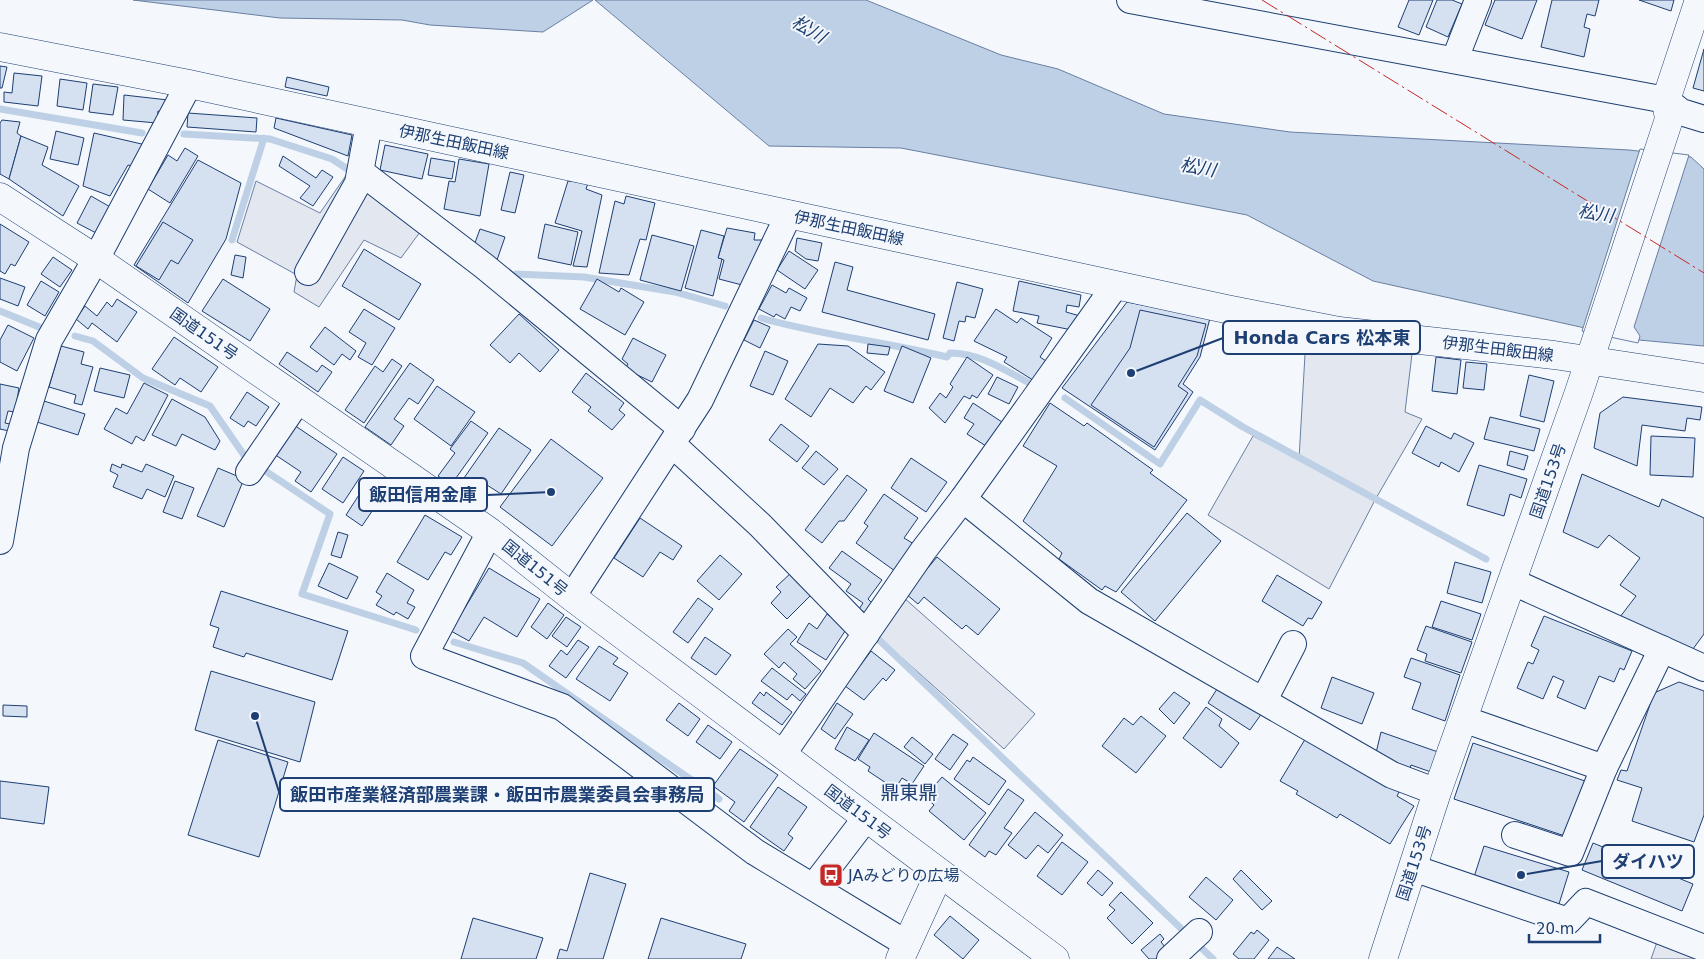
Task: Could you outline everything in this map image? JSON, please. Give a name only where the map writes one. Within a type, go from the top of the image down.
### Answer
[{"type":"main road","name":"国道153号","points":[[1383,959],[1437,792],[1513,582],[1593,348],[1668,109],[1699,0]]},
{"type":"main road","name":"伊那生田飯田線","points":[[0,47],[189,84],[1114,286],[1339,331],[1593,348],[1704,378]]},
{"type":"main road","name":"国道151号","points":[[0,197],[96,259],[490,532],[572,598],[1055,959]]},
{"type":"main road","points":[[903,951],[940,874]]},
{"type":"street","points":[[1130,0],[1185,5],[1455,59],[1704,119]]},
{"type":"street","points":[[1455,59],[1478,0]]},
{"type":"street","points":[[0,541],[8,445],[49,340],[96,259],[189,84]]},
{"type":"street","points":[[308,272],[358,182],[369,124]]},
{"type":"street","points":[[361,172],[484,266],[677,437],[760,526],[866,634]]},
{"type":"street","points":[[572,598],[700,400],[790,214]]},
{"type":"street","points":[[782,755],[923,551],[963,499],[1114,286]]},
{"type":"street","points":[[255,463],[299,400]]},
{"type":"street","points":[[963,499],[1090,601],[1392,775],[1437,792]]},
{"type":"street","points":[[490,532],[424,656],[562,706],[755,852],[814,886],[903,951]]},
{"type":"street","points":[[1513,582],[1704,668]]},
{"type":"street","points":[[1264,700],[1293,644]]},
{"type":"street","points":[[1515,835],[1570,853],[1604,768],[1662,650]]},
{"type":"street","points":[[1463,719],[1604,768]]},
{"type":"street","points":[[814,886],[866,818]]},
{"type":"street","points":[[1413,868],[1568,921],[1586,902],[1704,948]]},
{"type":"street","points":[[1170,959],[1194,936]]},
{"type":"shaded area","points":[[347,174],[420,232],[401,258],[364,240],[319,307],[294,292],[297,275],[237,242],[256,181],[320,213]]},
{"type":"shaded area","points":[[1306,337],[1412,354],[1405,412],[1422,419],[1375,500],[1329,589],[1208,515],[1253,436],[1299,459]]},
{"type":"shaded area","points":[[903,597],[1035,714],[1004,749],[873,632]]},
{"type":"shaded area","points":[[1657,942],[1700,959],[1651,959]]},
{"type":"water","points":[[133,0],[593,0],[543,32],[430,25],[402,20],[280,18]]},
{"type":"water","name":"松川","points":[[595,0],[866,0],[1001,55],[1058,69],[1164,114],[1290,132],[1629,150],[1691,157],[1704,169],[1704,346],[1639,340],[1373,281],[1247,215],[901,148],[769,146]]},
{"type":"pier","points":[[1640,149],[1689,155],[1634,327],[1640,336],[1638,343],[1582,331]]},
{"type":"building","points":[[1409,0],[1433,0],[1419,35],[1398,27]]},
{"type":"building","points":[[1437,0],[1452,0],[1462,4],[1448,37],[1426,27]]},
{"type":"building","points":[[1495,0],[1537,0],[1522,39],[1485,25]]},
{"type":"building","points":[[1552,0],[1599,0],[1595,16],[1587,14],[1584,27],[1590,29],[1584,57],[1541,47]]},
{"type":"building","points":[[1639,0],[1674,0],[1671,11]]},
{"type":"building","points":[[1704,49],[1704,91],[1693,88]]},
{"type":"building","points":[[0,66],[7,67],[2,88],[0,88]]},
{"type":"building","points":[[14,73],[42,76],[38,106],[4,102],[4,92],[12,93]]},
{"type":"building","points":[[287,77],[329,87],[327,96],[285,87]]},
{"type":"building","points":[[60,79],[87,83],[83,110],[57,106]]},
{"type":"building","points":[[93,84],[118,87],[113,115],[89,112]]},
{"type":"building","points":[[124,95],[168,100],[167,113],[158,111],[157,123],[123,120]]},
{"type":"building","points":[[188,113],[257,118],[256,132],[187,127]]},
{"type":"building","points":[[276,118],[352,135],[348,156],[274,128]]},
{"type":"building","points":[[2,120],[20,122],[17,133],[21,136],[9,179],[0,174],[0,123]]},
{"type":"building","points":[[56,131],[84,138],[78,165],[50,159]]},
{"type":"building","points":[[94,133],[146,145],[136,167],[128,165],[110,196],[83,186]]},
{"type":"building","points":[[21,136],[48,147],[42,165],[79,186],[63,216],[9,179]]},
{"type":"building","points":[[385,145],[428,154],[422,179],[380,170]]},
{"type":"building","points":[[185,148],[198,156],[170,203],[148,189],[168,155],[177,161]]},
{"type":"building","points":[[283,156],[316,178],[322,170],[333,177],[313,206],[300,198],[310,186],[279,166]]},
{"type":"building","points":[[431,158],[455,162],[452,179],[428,175]]},
{"type":"building","points":[[459,159],[489,164],[480,216],[444,209],[449,181],[455,182]]},
{"type":"building","points":[[198,160],[241,183],[226,239],[188,303],[134,265]]},
{"type":"building","points":[[510,172],[524,175],[515,213],[501,210]]},
{"type":"building","points":[[568,181],[588,183],[586,189],[602,195],[587,267],[573,266],[582,231],[555,223]]},
{"type":"building","points":[[91,196],[112,208],[98,234],[77,223]]},
{"type":"building","points":[[626,196],[655,203],[646,240],[640,239],[629,275],[599,273],[615,201],[624,204]]},
{"type":"building","points":[[163,222],[193,240],[178,264],[171,260],[159,280],[136,266]]},
{"type":"building","points":[[0,224],[29,242],[15,266],[11,264],[5,274],[0,271]]},
{"type":"building","points":[[545,224],[578,232],[571,265],[538,258]]},
{"type":"building","points":[[727,228],[755,233],[754,240],[763,240],[742,285],[719,279],[724,260],[718,258]]},
{"type":"building","points":[[480,229],[505,237],[497,260],[472,251]]},
{"type":"building","points":[[701,230],[724,236],[718,258],[722,259],[713,296],[685,288]]},
{"type":"building","points":[[652,235],[694,246],[681,291],[640,280]]},
{"type":"building","points":[[797,238],[822,243],[818,261],[806,259],[795,251]]},
{"type":"building","points":[[364,249],[421,284],[399,320],[342,286]]},
{"type":"building","points":[[789,251],[818,270],[805,289],[777,270]]},
{"type":"building","points":[[235,255],[246,257],[243,278],[231,275]]},
{"type":"building","points":[[53,257],[72,270],[60,287],[41,274]]},
{"type":"building","points":[[835,262],[853,267],[847,290],[935,314],[928,340],[822,312]]},
{"type":"building","points":[[0,278],[25,287],[18,306],[0,299]]},
{"type":"building","points":[[223,279],[270,309],[250,341],[202,311]]},
{"type":"building","points":[[597,279],[619,292],[621,288],[644,302],[625,335],[580,309]]},
{"type":"building","points":[[41,281],[59,292],[45,316],[27,305]]},
{"type":"building","points":[[1019,281],[1081,295],[1079,307],[1067,305],[1066,312],[1080,316],[1072,330],[1037,323],[1039,316],[1013,311]]},
{"type":"building","points":[[957,282],[983,289],[975,318],[966,316],[965,322],[959,321],[954,341],[943,338]]},
{"type":"building","points":[[772,285],[786,293],[789,288],[807,298],[800,311],[791,307],[785,319],[776,314],[774,317],[759,309]]},
{"type":"building","points":[[117,299],[137,312],[117,342],[92,323],[88,329],[76,319],[85,306],[97,316],[107,302],[112,307]]},
{"type":"building","points":[[1127,302],[1210,318],[1200,357],[1183,384],[1193,392],[1155,450],[1062,388]]},
{"type":"building","points":[[364,309],[395,328],[372,365],[358,357],[366,343],[349,332]]},
{"type":"building","points":[[996,309],[1017,323],[1021,318],[1052,338],[1040,357],[1049,363],[1036,382],[1004,362],[1007,357],[974,341]]},
{"type":"building","points":[[1140,310],[1206,324],[1197,356],[1178,386],[1188,393],[1154,447],[1091,405],[1130,348]]},
{"type":"building","points":[[519,314],[559,350],[540,372],[519,353],[510,363],[490,345]]},
{"type":"building","points":[[754,320],[770,327],[760,348],[744,340]]},
{"type":"building","points":[[8,325],[34,338],[17,371],[0,362],[0,340]]},
{"type":"building","points":[[325,327],[356,351],[350,360],[342,354],[334,365],[310,347]]},
{"type":"building","points":[[174,337],[218,367],[201,392],[180,378],[175,385],[152,369]]},
{"type":"building","points":[[633,338],[666,355],[652,382],[625,369],[628,364],[622,359]]},
{"type":"building","points":[[818,344],[848,346],[885,372],[871,390],[866,386],[853,403],[830,388],[811,417],[785,399]]},
{"type":"building","points":[[868,344],[890,347],[888,355],[867,353]]},
{"type":"building","points":[[61,346],[84,352],[81,364],[93,367],[82,405],[74,403],[76,395],[49,387]]},
{"type":"building","points":[[902,346],[931,358],[913,403],[884,391]]},
{"type":"building","points":[[765,351],[788,361],[773,395],[750,386]]},
{"type":"building","points":[[287,352],[317,372],[322,365],[332,372],[318,392],[279,364]]},
{"type":"building","points":[[967,357],[993,375],[977,398],[972,395],[970,399],[964,396],[945,423],[929,408],[940,393],[946,398],[953,387],[950,384]]},
{"type":"building","points":[[1436,357],[1461,360],[1457,394],[1432,391]]},
{"type":"building","points":[[392,359],[402,366],[364,423],[345,410],[375,366],[383,372]]},
{"type":"building","points":[[1466,362],[1487,364],[1484,390],[1463,388]]},
{"type":"building","points":[[410,363],[434,380],[418,404],[409,398],[394,419],[404,426],[391,445],[365,427]]},
{"type":"building","points":[[100,368],[130,375],[124,398],[94,391]]},
{"type":"building","points":[[586,373],[624,403],[619,410],[625,415],[612,430],[588,411],[591,407],[572,392]]},
{"type":"building","points":[[1529,375],[1554,381],[1544,422],[1520,416]]},
{"type":"building","points":[[997,377],[1018,387],[1009,404],[988,394]]},
{"type":"building","points":[[144,383],[168,395],[144,441],[136,436],[132,444],[104,429],[116,408],[127,414]]},
{"type":"building","points":[[0,384],[19,388],[15,412],[8,411],[5,423],[10,424],[9,431],[0,429]]},
{"type":"building","points":[[437,386],[475,412],[451,446],[414,419]]},
{"type":"building","points":[[247,392],[269,407],[256,426],[248,421],[244,427],[230,418]]},
{"type":"building","points":[[1623,397],[1702,407],[1700,420],[1687,418],[1685,431],[1642,425],[1637,466],[1594,448],[1600,413]]},
{"type":"building","points":[[172,399],[205,417],[220,441],[215,450],[182,434],[176,446],[152,435]]},
{"type":"building","points":[[44,401],[85,414],[78,435],[37,422]]},
{"type":"building","points":[[973,403],[1002,422],[986,446],[967,434],[974,424],[964,418]]},
{"type":"building","points":[[1050,403],[1084,426],[1087,423],[1153,470],[1150,473],[1187,500],[1116,592],[1105,586],[1102,590],[1059,559],[1062,553],[1023,521],[1057,466],[1023,446]]},
{"type":"building","points":[[1490,417],[1540,429],[1534,451],[1484,439]]},
{"type":"building","points":[[471,421],[488,433],[451,485],[438,476],[455,453],[450,449]]},
{"type":"building","points":[[781,424],[809,446],[797,462],[769,440]]},
{"type":"building","points":[[294,425],[337,454],[311,492],[295,481],[301,472],[274,454]]},
{"type":"building","points":[[1426,426],[1451,439],[1454,433],[1474,443],[1459,472],[1441,462],[1439,467],[1412,453]]},
{"type":"building","points":[[499,428],[531,450],[501,494],[487,485],[471,507],[452,495]]},
{"type":"building","points":[[1651,436],[1695,438],[1693,477],[1650,475]]},
{"type":"building","points":[[551,439],[603,478],[552,546],[500,507]]},
{"type":"building","points":[[816,451],[838,469],[824,485],[802,468]]},
{"type":"building","points":[[1510,451],[1528,456],[1524,470],[1507,465]]},
{"type":"building","points":[[343,457],[364,471],[343,503],[322,489]]},
{"type":"building","points":[[911,458],[947,482],[926,512],[891,488]]},
{"type":"building","points":[[112,464],[121,468],[122,464],[142,472],[146,464],[174,476],[165,497],[147,489],[142,499],[113,487],[118,475],[110,471]]},
{"type":"building","points":[[1479,465],[1527,479],[1521,498],[1510,494],[1504,516],[1467,505]]},
{"type":"building","points":[[218,468],[244,479],[224,527],[197,516]]},
{"type":"building","points":[[1582,474],[1659,507],[1662,499],[1704,518],[1704,634],[1690,653],[1620,617],[1636,596],[1620,585],[1640,558],[1609,535],[1598,548],[1563,532]]},
{"type":"building","points":[[847,475],[867,490],[844,521],[839,521],[822,543],[805,530]]},
{"type":"building","points":[[175,481],[194,488],[182,519],[163,512]]},
{"type":"building","points":[[366,484],[383,495],[362,526],[346,515]]},
{"type":"building","points":[[884,494],[918,518],[904,538],[914,544],[895,571],[856,543],[868,526],[864,523]]},
{"type":"building","points":[[1187,513],[1221,541],[1155,621],[1121,592]]},
{"type":"building","points":[[425,515],[462,537],[451,555],[445,552],[428,580],[397,562]]},
{"type":"building","points":[[640,518],[682,546],[673,560],[660,552],[643,577],[614,558]]},
{"type":"building","points":[[338,532],[348,535],[341,558],[331,555]]},
{"type":"building","points":[[842,551],[882,580],[868,599],[874,605],[867,614],[859,609],[863,603],[846,591],[851,584],[829,568]]},
{"type":"building","points":[[720,555],[742,574],[719,600],[697,581]]},
{"type":"building","points":[[937,557],[1000,609],[978,635],[966,625],[962,629],[924,597],[918,604],[906,594]]},
{"type":"building","points":[[1455,562],[1491,572],[1482,603],[1447,593]]},
{"type":"building","points":[[329,563],[358,577],[347,599],[318,586]]},
{"type":"building","points":[[489,568],[540,599],[517,637],[484,617],[469,641],[451,631]]},
{"type":"building","points":[[792,572],[813,593],[787,619],[771,603],[781,592],[776,587]]},
{"type":"building","points":[[387,573],[414,590],[407,603],[415,607],[408,619],[396,612],[394,615],[376,605],[382,596],[376,592]]},
{"type":"building","points":[[1277,575],[1322,602],[1312,619],[1308,618],[1303,626],[1262,601]]},
{"type":"building","points":[[221,591],[348,631],[332,680],[246,653],[244,657],[213,647],[219,628],[210,625]]},
{"type":"building","points":[[698,598],[713,609],[688,643],[673,632]]},
{"type":"building","points":[[1441,601],[1481,614],[1472,640],[1432,627]]},
{"type":"building","points":[[548,603],[564,615],[547,639],[531,627]]},
{"type":"building","points":[[827,614],[847,628],[826,660],[797,642],[809,623],[817,629]]},
{"type":"building","points":[[1544,616],[1632,651],[1624,670],[1620,668],[1614,682],[1599,676],[1585,709],[1557,697],[1564,681],[1553,676],[1543,699],[1517,688],[1528,662],[1533,664],[1539,650],[1531,646]]},
{"type":"building","points":[[566,617],[581,627],[567,647],[552,636]]},
{"type":"building","points":[[1426,626],[1472,642],[1461,673],[1425,661],[1427,654],[1417,650]]},
{"type":"building","points":[[788,629],[797,637],[790,644],[821,671],[805,689],[793,679],[797,674],[784,662],[779,668],[764,654]]},
{"type":"building","points":[[705,637],[731,655],[716,675],[691,658]]},
{"type":"building","points":[[578,640],[589,647],[566,678],[549,666],[561,650],[567,655]]},
{"type":"building","points":[[599,646],[618,658],[613,664],[628,673],[610,701],[576,679]]},
{"type":"building","points":[[871,651],[895,670],[886,681],[883,678],[864,700],[845,686]]},
{"type":"building","points":[[1411,658],[1460,675],[1445,721],[1412,709],[1421,683],[1404,677]]},
{"type":"building","points":[[772,668],[806,694],[800,701],[792,694],[787,700],[761,681]]},
{"type":"building","points":[[211,671],[315,702],[300,762],[195,730]]},
{"type":"building","points":[[1332,677],[1374,693],[1362,724],[1321,708]]},
{"type":"building","points":[[1679,682],[1704,691],[1704,815],[1694,842],[1632,821],[1642,788],[1617,780],[1621,770],[1627,771],[1654,693]]},
{"type":"building","points":[[1219,686],[1262,713],[1250,730],[1208,703]]},
{"type":"building","points":[[760,692],[764,696],[766,692],[792,712],[782,725],[752,703]]},
{"type":"building","points":[[1174,692],[1190,703],[1174,724],[1159,709]]},
{"type":"building","points":[[679,703],[700,719],[688,736],[666,720]]},
{"type":"building","points":[[837,703],[853,714],[835,739],[821,729]]},
{"type":"building","points":[[3,705],[27,706],[27,717],[3,716]]},
{"type":"building","points":[[1206,707],[1222,719],[1219,726],[1239,743],[1221,768],[1183,738]]},
{"type":"building","points":[[1141,716],[1166,736],[1136,773],[1102,746],[1124,718],[1133,725]]},
{"type":"building","points":[[708,725],[732,742],[720,759],[696,742]]},
{"type":"building","points":[[847,727],[869,740],[855,761],[835,749]]},
{"type":"building","points":[[1381,732],[1438,752],[1431,772],[1411,765],[1410,768],[1388,760],[1388,758],[1376,753]]},
{"type":"building","points":[[874,733],[924,766],[912,784],[902,778],[895,789],[868,771],[870,767],[858,759]]},
{"type":"building","points":[[953,734],[968,744],[950,770],[935,759]]},
{"type":"building","points":[[1307,736],[1400,790],[1397,796],[1414,806],[1390,844],[1340,814],[1337,818],[1296,794],[1298,791],[1280,781]]},
{"type":"building","points":[[912,737],[933,754],[925,764],[904,747]]},
{"type":"building","points":[[218,740],[288,762],[259,857],[188,835]]},
{"type":"building","points":[[1473,743],[1585,781],[1565,836],[1454,799]]},
{"type":"building","points":[[740,749],[778,775],[744,822],[729,811],[735,802],[713,786]]},
{"type":"building","points":[[973,757],[1006,781],[989,805],[954,779],[967,760],[970,762]]},
{"type":"building","points":[[942,777],[986,813],[964,840],[929,811],[934,805],[925,797]]},
{"type":"building","points":[[0,781],[49,787],[44,824],[0,818]]},
{"type":"building","points":[[778,787],[807,807],[788,834],[793,838],[784,851],[750,827]]},
{"type":"building","points":[[1008,789],[1024,800],[1004,828],[1012,833],[996,855],[989,851],[985,857],[969,845]]},
{"type":"building","points":[[1035,812],[1063,835],[1048,853],[1038,845],[1026,859],[1008,845]]},
{"type":"building","points":[[1062,842],[1088,862],[1062,895],[1037,876]]},
{"type":"building","points":[[1593,843],[1693,884],[1682,911],[1582,870]]},
{"type":"building","points":[[1484,846],[1569,872],[1559,904],[1474,877]]},
{"type":"building","points":[[1098,870],[1113,883],[1102,896],[1087,883]]},
{"type":"building","points":[[1241,870],[1272,901],[1262,910],[1233,879]]},
{"type":"building","points":[[590,873],[626,884],[603,959],[557,959],[560,949],[567,951]]},
{"type":"building","points":[[1206,877],[1233,900],[1216,920],[1189,897]]},
{"type":"building","points":[[1121,892],[1153,923],[1132,944],[1107,918],[1115,910],[1109,905]]},
{"type":"building","points":[[950,916],[979,940],[963,959],[934,935]]},
{"type":"building","points":[[473,918],[543,938],[536,959],[461,959]]},
{"type":"building","points":[[661,918],[746,944],[741,959],[648,959]]},
{"type":"building","points":[[1257,930],[1269,940],[1254,959],[1239,959],[1233,954],[1251,932],[1254,934]]},
{"type":"building","points":[[1160,934],[1164,939],[1161,942],[1170,953],[1162,959],[1149,959],[1141,950]]},
{"type":"building","points":[[1277,947],[1295,959],[1268,959]]},
{"type":"waterway","points":[[0,109],[142,133]]},
{"type":"waterway","points":[[184,134],[270,139],[332,159],[352,172]]},
{"type":"waterway","points":[[232,240],[264,138]]},
{"type":"waterway","points":[[516,274],[584,277],[675,292],[725,306]]},
{"type":"waterway","points":[[0,311],[39,327]]},
{"type":"waterway","points":[[761,318],[947,357],[950,353],[972,356],[992,363],[1031,384]]},
{"type":"waterway","points":[[75,336],[93,341],[143,378],[210,406],[246,458],[330,514],[302,594],[416,630]]},
{"type":"waterway","points":[[1065,398],[1160,464],[1200,400],[1243,427],[1486,559]]},
{"type":"waterway","points":[[876,637],[1213,959]]},
{"type":"waterway","points":[[454,642],[523,663],[719,799]]},
{"type":"power","points":[[1262,0],[1704,273]]},
{"type":"place","name":"Honda Cars 松本東","points":[[1131,373]]},
{"type":"place","name":"飯田信用金庫","points":[[551,492]]},
{"type":"place","name":"飯田市産業経済部農業課・飯田市農業委員会事務局","points":[[255,716]]},
{"type":"place","name":"JAみどりの広場","points":[[831,875]]},
{"type":"place","name":"ダイハツ","points":[[1521,875]]},
{"type":"district","name":"鼎東鼎","points":[[909,792]]}]
